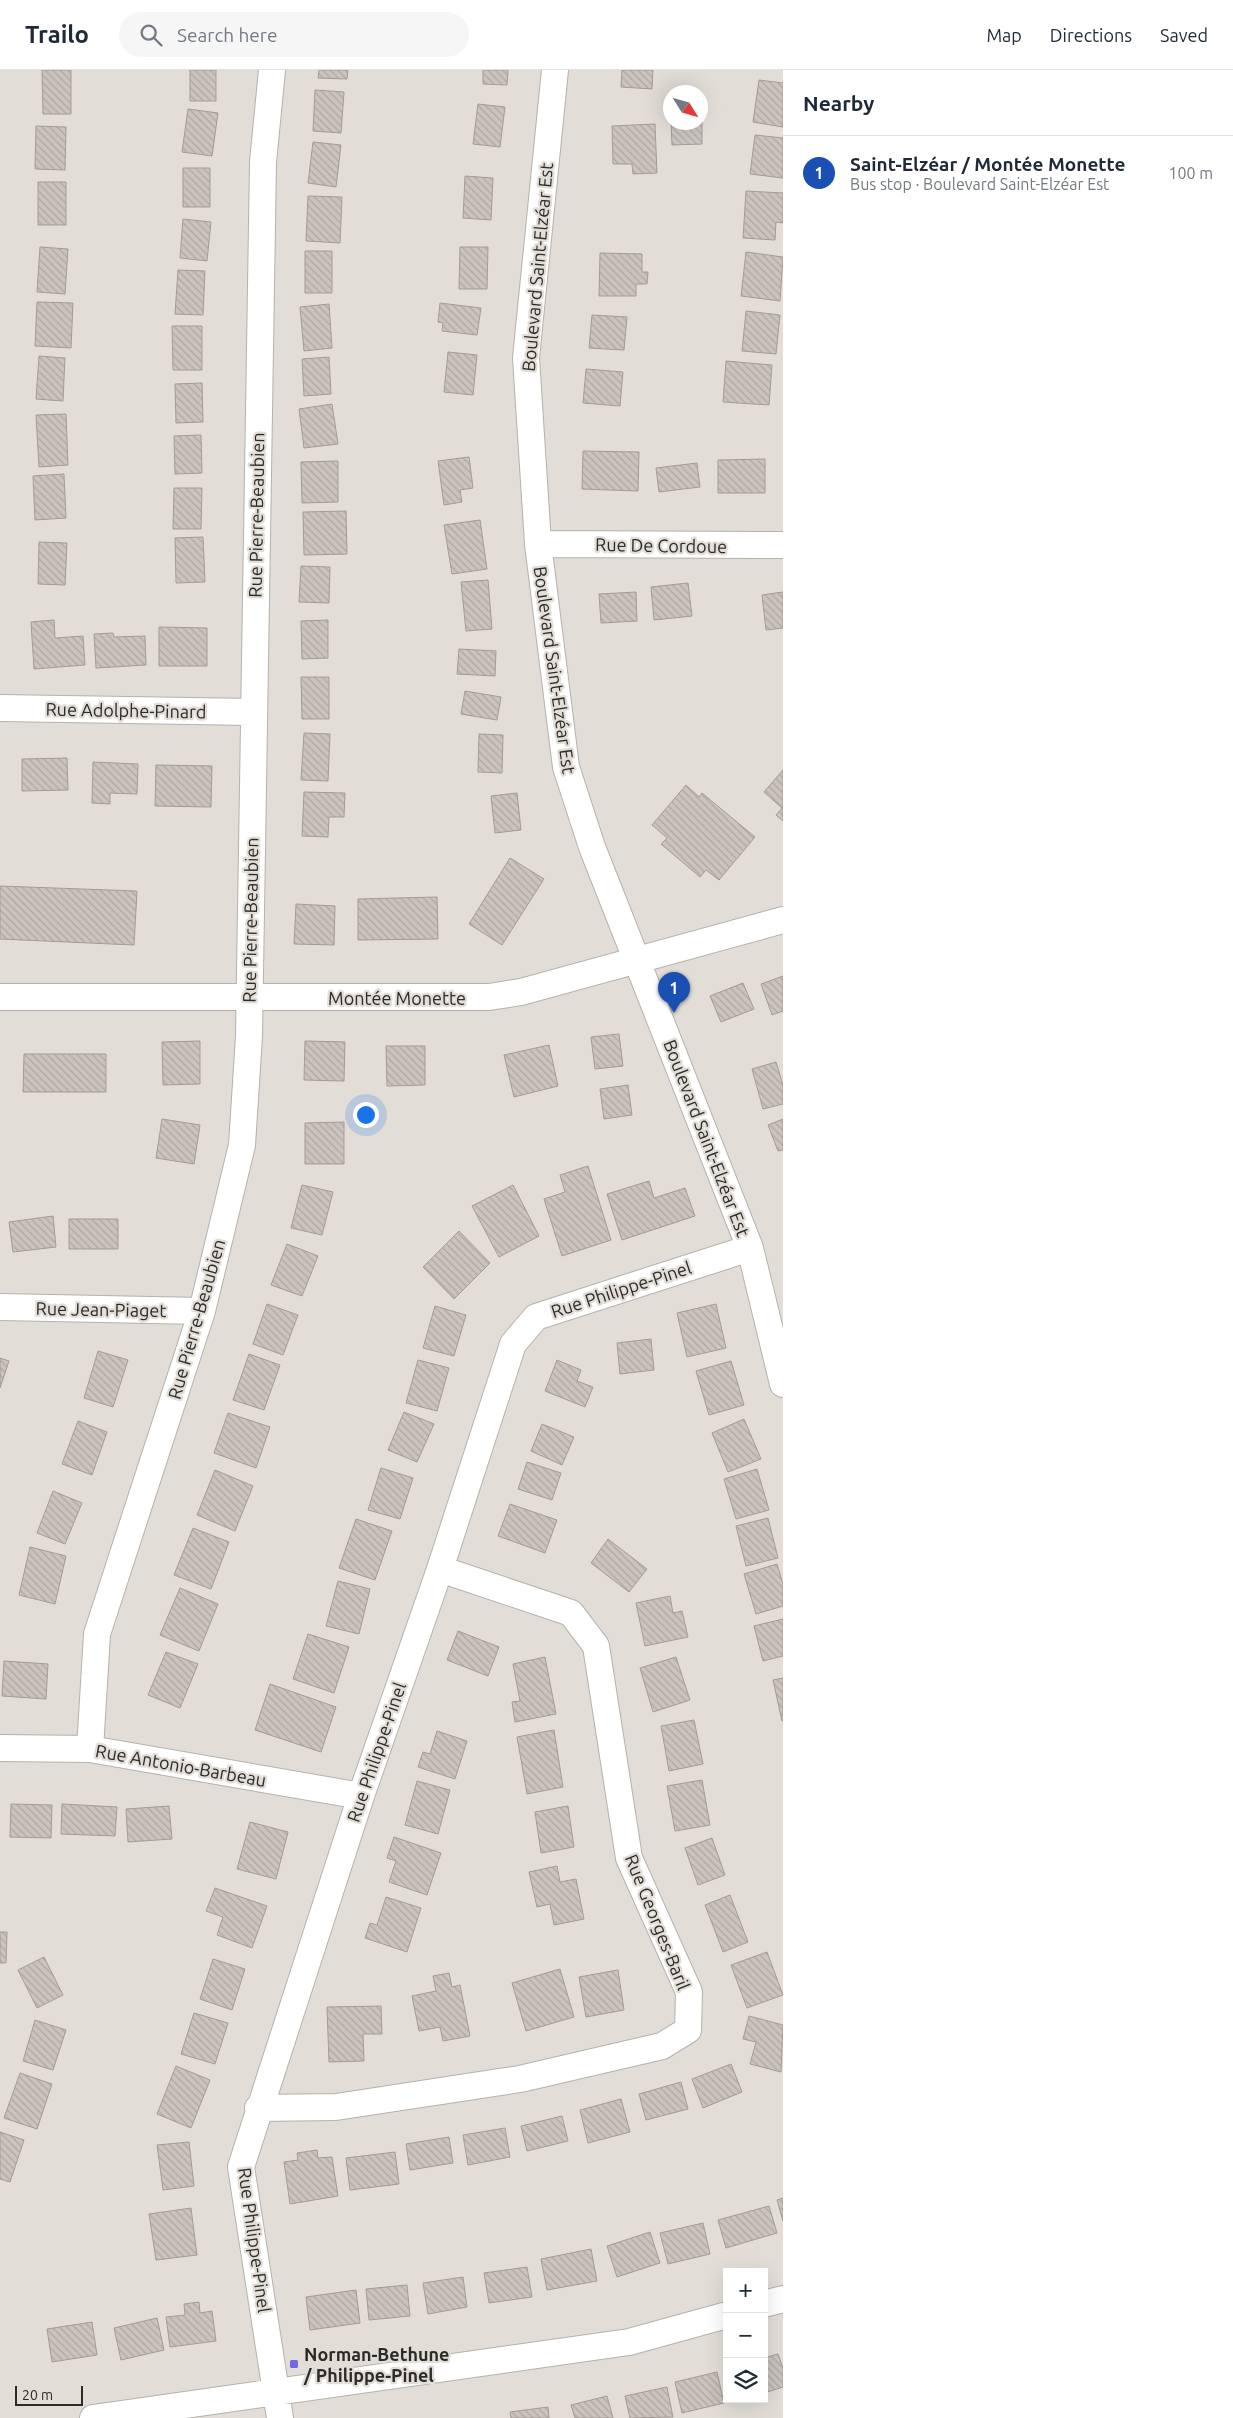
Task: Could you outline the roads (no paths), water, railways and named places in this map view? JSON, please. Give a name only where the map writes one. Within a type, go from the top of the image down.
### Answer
[{"type":"street","name":"Rue Pierre-Beaubien","points":[[90,1749],[97,1634],[202,1311],[242,1145],[249,998],[263,162],[272,70]]},
{"type":"street","name":"Boulevard Saint-Elzéar Est","points":[[555,70],[526,358],[538,544],[566,767],[592,847],[750,1248],[783,1384]]},
{"type":"street","name":"Rue De Cordoue","points":[[538,544],[783,545]]},
{"type":"street","name":"Rue Adolphe-Pinard","points":[[0,708],[253,712]]},
{"type":"street","name":"Montée Monette","points":[[0,997],[489,998],[521,992],[783,920]]},
{"type":"street","name":"Rue Philippe-Pinel","points":[[280,2418],[241,2167],[258,2108],[361,1796],[440,1569],[513,1344],[536,1317],[750,1248]]},
{"type":"street","name":"Rue Jean-Piaget","points":[[0,1307],[202,1311]]},
{"type":"street","name":"Rue Georges-Baril","points":[[258,2108],[336,2107],[520,2079],[662,2046],[688,2030],[689,1992],[629,1858],[596,1646],[572,1613],[440,1569]]},
{"type":"street","name":"Rue Antonio-Barbeau","points":[[0,1748],[90,1749],[361,1796]]},
{"type":"street","points":[[768,2303],[783,2299]]},
{"type":"street","points":[[93,2418],[629,2342],[723,2316]]},
{"type":"place","name":"Saint-Elzéar / Montée Monette","points":[[674,1013]]},
{"type":"place","name":"Norman-Bethune / Philippe-Pinel","points":[[294,2364]]}]
